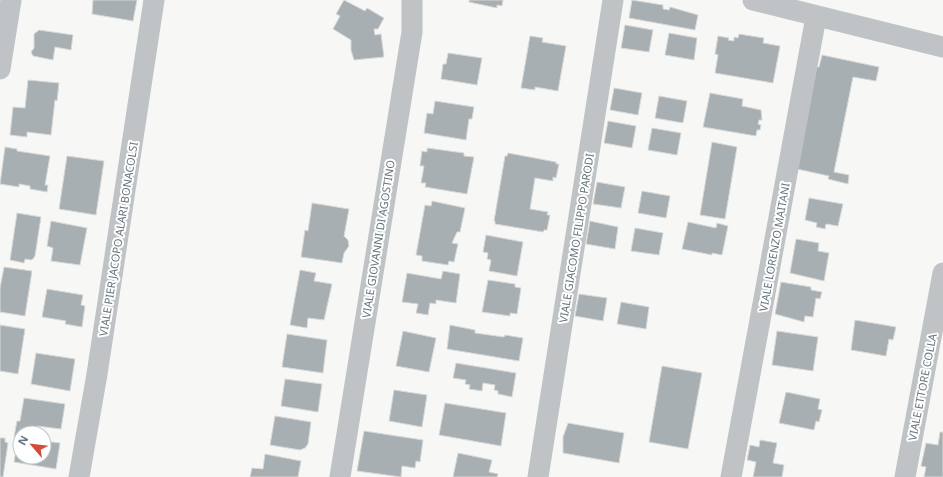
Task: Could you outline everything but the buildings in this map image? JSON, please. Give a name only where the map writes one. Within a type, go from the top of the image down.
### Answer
[{"type":"street","points":[[0,69],[11,0]]},
{"type":"street","name":"VIALE PIER JACOPO ALARI BONACOLSI","points":[[79,477],[97,374],[154,0]]},
{"type":"street","name":"VIALE GIOVANNI DI AGOSTINO","points":[[340,477],[412,32],[412,0]]},
{"type":"street","name":"VIALE GIACOMO FILIPPO PARODI","points":[[538,477],[613,0]]},
{"type":"street","points":[[753,0],[943,47]]},
{"type":"street","name":"VIALE LORENZO MAITANI","points":[[731,477],[816,16]]},
{"type":"street","name":"VIALE ETTORE COLLA","points":[[905,477],[943,273]]}]
